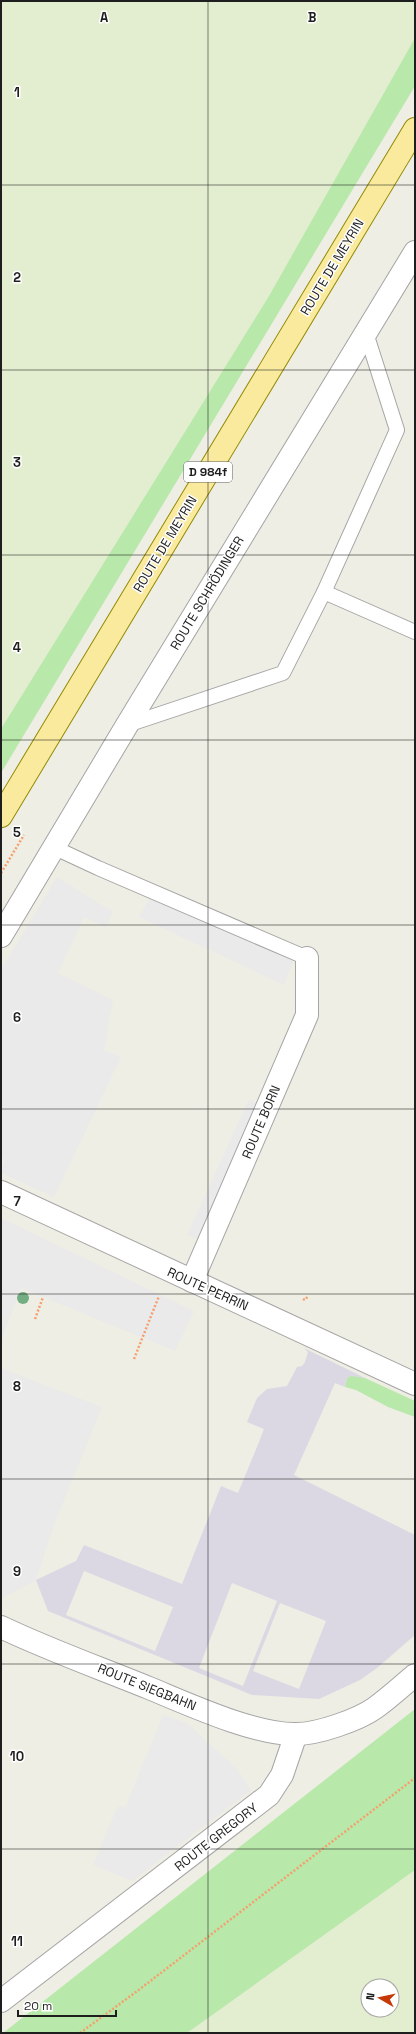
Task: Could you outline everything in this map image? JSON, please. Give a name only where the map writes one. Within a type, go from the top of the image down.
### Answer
[{"type":"main road","name":"ROUTE DE MEYRIN","points":[[1,816],[415,129]]},
{"type":"street","name":"ROUTE SCHRÖDINGER","points":[[1,936],[55,848],[127,725],[415,252]]},
{"type":"street","name":"ROUTE BORN","points":[[192,1282],[307,1015],[307,958]]},
{"type":"street","name":"ROUTE PERRIN","points":[[1,1192],[192,1282],[337,1356],[415,1384]]},
{"type":"street","name":"ROUTE SIEGBAHN","points":[[1,1627],[27,1640],[239,1723],[271,1732],[296,1734]]},
{"type":"street","points":[[296,1734],[333,1728],[374,1709],[415,1675]]},
{"type":"street","name":"ROUTE GREGORY","points":[[1,2001],[269,1795],[282,1775],[296,1734]]},
{"type":"lane","points":[[127,725],[283,673],[324,592],[397,430],[366,333]]},
{"type":"lane","points":[[324,592],[415,632]]},
{"type":"lane","points":[[55,848],[307,958]]},
{"type":"path","points":[[134,1359],[169,1271]]},
{"type":"path","points":[[305,1300],[308,1296]]},
{"type":"path","points":[[35,1319],[43,1297]]},
{"type":"path","points":[[80,2033],[136,1992],[415,1778]]},
{"type":"green space","points":[[1,1],[415,1],[415,38],[269,296],[1,729]]},
{"type":"green space","points":[[415,38],[415,86],[1,773],[1,729],[269,296]]},
{"type":"green space","points":[[351,1375],[365,1378],[415,1401],[415,1417],[388,1407],[356,1390],[345,1387],[347,1378]]},
{"type":"green space","points":[[415,1709],[415,1870],[187,2033],[3,2033]]},
{"type":"green space","points":[[415,1870],[415,2033],[187,2033]]},
{"type":"shaded area","points":[[57,877],[113,912],[106,927],[84,917],[58,973],[113,1000],[104,1050],[121,1057],[54,1197],[1,1173],[5,1159],[1,1158],[1,970]]},
{"type":"shaded area","points":[[151,896],[293,961],[284,985],[139,917]]},
{"type":"shaded area","points":[[249,1099],[260,1104],[199,1240],[187,1235]]},
{"type":"shaded area","points":[[1,1218],[194,1311],[175,1351],[21,1288],[1,1341]]},
{"type":"shaded area","points":[[304,1348],[365,1378],[351,1376],[347,1378],[345,1387],[335,1383],[294,1475],[415,1535],[415,1635],[377,1668],[360,1680],[319,1699],[252,1695],[48,1611],[36,1580],[76,1561],[84,1545],[182,1584],[221,1486],[238,1493],[259,1442],[264,1429],[247,1422],[257,1398],[267,1389],[287,1386],[297,1367],[302,1366],[305,1362],[308,1352]],"holes":[[[84,1571],[173,1607],[155,1651],[66,1615]],[[232,1583],[277,1601],[243,1686],[199,1668]],[[280,1603],[326,1621],[299,1689],[253,1671]]]},
{"type":"shaded area","points":[[1,1368],[102,1407],[53,1527],[36,1580],[1,1599]]},
{"type":"shaded area","points":[[163,1715],[187,1723],[237,1769],[251,1790],[132,1881],[93,1865],[118,1806],[125,1808]]}]
